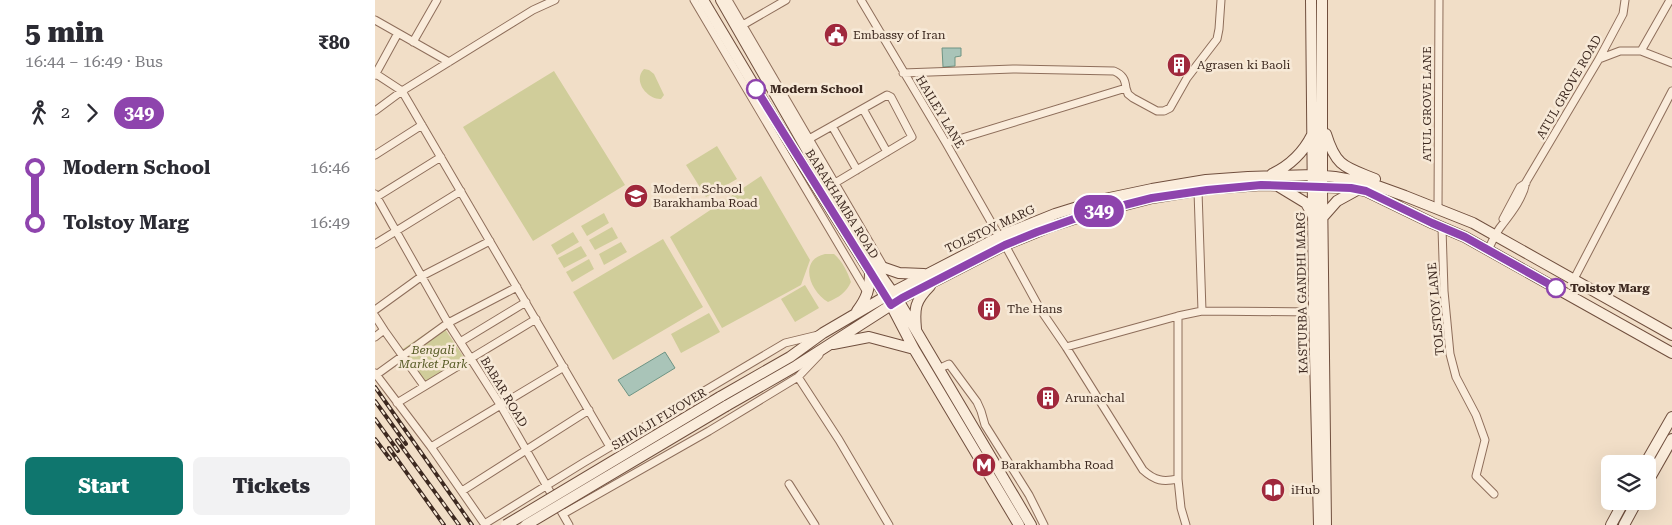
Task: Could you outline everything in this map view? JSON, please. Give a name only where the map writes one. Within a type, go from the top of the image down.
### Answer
[{"type":"main road","name":"BARAKHAMBA ROAD","points":[[703,0],[722,40],[892,299],[916,332],[1031,525]]},
{"type":"main road","name":"BARAKHAMBA ROAD","points":[[721,0],[740,27],[871,267]]},
{"type":"main road","name":"KASTURBA GANDHI MARG","points":[[1311,0],[1313,133],[1318,176]]},
{"type":"main road","name":"KASTURBA GANDHI MARG","points":[[1322,0],[1323,124],[1317,187],[1326,525]]},
{"type":"main road","points":[[1323,124],[1331,150],[1337,160],[1346,168],[1404,191],[1423,202]]},
{"type":"main road","points":[[1266,176],[1282,169],[1295,159],[1306,147],[1313,133]]},
{"type":"main road","name":"TOLSTOY MARG","points":[[892,299],[1055,214],[1100,200],[1206,180],[1266,176],[1318,176],[1369,183],[1423,202],[1473,223],[1672,335]]},
{"type":"main road","name":"TOLSTOY MARG","points":[[1002,241],[1100,211],[1152,198],[1198,191],[1261,185],[1358,189],[1381,197],[1442,228],[1465,237],[1672,353]]},
{"type":"main road","points":[[1278,186],[1305,203],[1318,216],[1337,201],[1358,189]]},
{"type":"main road","name":"KASTURBA GANDHI MARG","points":[[1318,216],[1314,312],[1319,525]]},
{"type":"main road","points":[[854,316],[868,294],[871,267],[931,277],[916,305],[914,313],[916,332]]},
{"type":"main road","name":"BARAKHAMBA ROAD","points":[[892,299],[914,348],[1019,525]]},
{"type":"main road","name":"SHIVAJI FLYOVER","points":[[526,525],[723,402],[823,333],[854,316],[892,299]]},
{"type":"main road","name":"SHIVAJI FLYOVER","points":[[506,525],[723,402],[796,366],[892,299]]},
{"type":"main road","points":[[830,344],[867,337],[914,348]]},
{"type":"main road","points":[[1650,455],[1672,417]]},
{"type":"main road","points":[[1656,469],[1671,445]]},
{"type":"main road","points":[[1611,525],[1619,510]]},
{"type":"main road","points":[[1624,525],[1632,510]]},
{"type":"street","points":[[413,42],[437,0]]},
{"type":"street","points":[[375,111],[533,10],[555,0]]},
{"type":"street","points":[[694,0],[722,40],[868,294]]},
{"type":"street","points":[[728,0],[740,27],[809,139],[885,269]]},
{"type":"street","points":[[740,27],[785,0]]},
{"type":"street","name":"HAILEY LANE","points":[[861,0],[946,142],[1040,309],[1143,470],[1152,478],[1163,482],[1178,479]]},
{"type":"street","points":[[903,73],[1013,69],[1114,71],[1121,74],[1128,94],[1157,110],[1164,111],[1169,108],[1198,63],[1213,47],[1219,29],[1221,0]]},
{"type":"street","name":"ATUL GROVE LANE","points":[[1438,209],[1439,0]]},
{"type":"street","name":"ATUL GROVE ROAD","points":[[1488,250],[1525,190],[1526,182],[1599,59],[1623,14],[1625,0]]},
{"type":"street","points":[[1641,51],[1670,0]]},
{"type":"street","points":[[375,20],[449,62]]},
{"type":"street","points":[[398,33],[375,75],[402,92],[610,447]]},
{"type":"street","points":[[1599,59],[1620,51],[1641,51],[1672,63]]},
{"type":"street","points":[[946,142],[1126,88]]},
{"type":"street","points":[[1575,279],[1672,91]]},
{"type":"street","points":[[809,139],[887,95],[891,97],[912,136],[835,183]]},
{"type":"street","points":[[863,109],[887,152]]},
{"type":"street","points":[[375,155],[422,125]]},
{"type":"street","points":[[832,126],[857,170]]},
{"type":"street","points":[[375,196],[441,157]]},
{"type":"street","points":[[375,244],[461,191]]},
{"type":"street","points":[[1198,191],[1202,312]]},
{"type":"street","name":"BABAR ROAD","points":[[375,196],[448,323],[501,406],[569,525]]},
{"type":"street","name":"TOLSTOY LANE","points":[[1442,228],[1449,354],[1456,378],[1476,415],[1485,440],[1476,476],[1494,494]]},
{"type":"street","points":[[375,310],[422,276],[490,241]]},
{"type":"street","points":[[517,287],[448,323],[376,374],[485,523],[785,343],[823,333]]},
{"type":"street","points":[[460,342],[526,302]]},
{"type":"street","points":[[1066,347],[1178,316],[1202,312],[1314,312]]},
{"type":"street","points":[[375,316],[424,386]]},
{"type":"street","points":[[1178,316],[1178,479],[1181,508],[1186,525]]},
{"type":"street","points":[[397,403],[536,319]]},
{"type":"street","points":[[375,337],[384,330]]},
{"type":"street","points":[[563,514],[709,431],[798,377],[830,344]]},
{"type":"street","points":[[938,369],[949,364],[977,402],[985,425],[1029,495],[1044,525]]},
{"type":"street","points":[[431,447],[564,367]]},
{"type":"street","points":[[798,377],[839,440],[889,525]]},
{"type":"street","points":[[462,491],[589,410]]},
{"type":"street","points":[[789,484],[815,525]]},
{"type":"green space","points":[[644,69],[654,74],[664,95],[661,99],[651,96],[643,89],[640,79]]},
{"type":"green space","points":[[554,71],[625,185],[533,241],[463,127]]},
{"type":"green space","points":[[717,146],[737,179],[706,197],[686,165]]},
{"type":"green space","points":[[761,176],[810,260],[801,285],[722,328],[670,237]]},
{"type":"green space","points":[[604,213],[609,223],[587,236],[581,226]]},
{"type":"green space","points":[[612,227],[618,238],[595,250],[589,240]]},
{"type":"green space","points":[[573,232],[579,242],[557,255],[551,245]]},
{"type":"green space","points":[[663,239],[703,307],[613,360],[573,292]]},
{"type":"green space","points":[[621,242],[627,252],[604,265],[599,254]]},
{"type":"green space","points":[[581,246],[587,256],[564,268],[558,258]]},
{"type":"green space","points":[[825,254],[834,254],[837,257],[851,282],[842,294],[828,302],[816,291],[812,284],[809,269],[817,257]]},
{"type":"green space","points":[[589,259],[594,269],[572,282],[566,272]]},
{"type":"green space","points":[[805,285],[819,308],[795,322],[781,299]]},
{"type":"green space","points":[[709,313],[720,332],[681,353],[671,334]]},
{"type":"green space","name":"Bengali Market Park","points":[[441,323],[469,365],[424,390],[397,353]]},
{"type":"shaded area","points":[[942,48],[961,48],[961,56],[955,57],[955,66],[943,67]]},
{"type":"shaded area","points":[[665,352],[675,368],[629,396],[618,380]]},
{"type":"railway","points":[[375,387],[472,525]]},
{"type":"railway","points":[[375,401],[406,444]]},
{"type":"railway","points":[[375,419],[398,451]]},
{"type":"railway","points":[[375,439],[390,459]]},
{"type":"railway","points":[[397,440],[459,525]]},
{"type":"railway","points":[[389,448],[444,525]]},
{"type":"bus line","name":"349","points":[[756,89],[891,305],[1005,245],[1065,221],[1152,198],[1261,185],[1351,188],[1366,191],[1465,237],[1556,288]]},
{"type":"place","name":"Embassy of Iran","points":[[836,35]]},
{"type":"place","name":"Agrasen ki Baoli","points":[[1179,65]]},
{"type":"place","name":"Modern School","points":[[756,89]]},
{"type":"place","name":"Modern School Barakhamba Road","points":[[636,196]]},
{"type":"place","name":"Tolstoy Marg","points":[[1556,288]]},
{"type":"place","name":"The Hans","points":[[989,309]]},
{"type":"place","name":"Arunachal","points":[[1048,398]]},
{"type":"place","name":"Barakhambha Road","points":[[984,465]]},
{"type":"place","name":"iHub","points":[[1273,490]]}]
